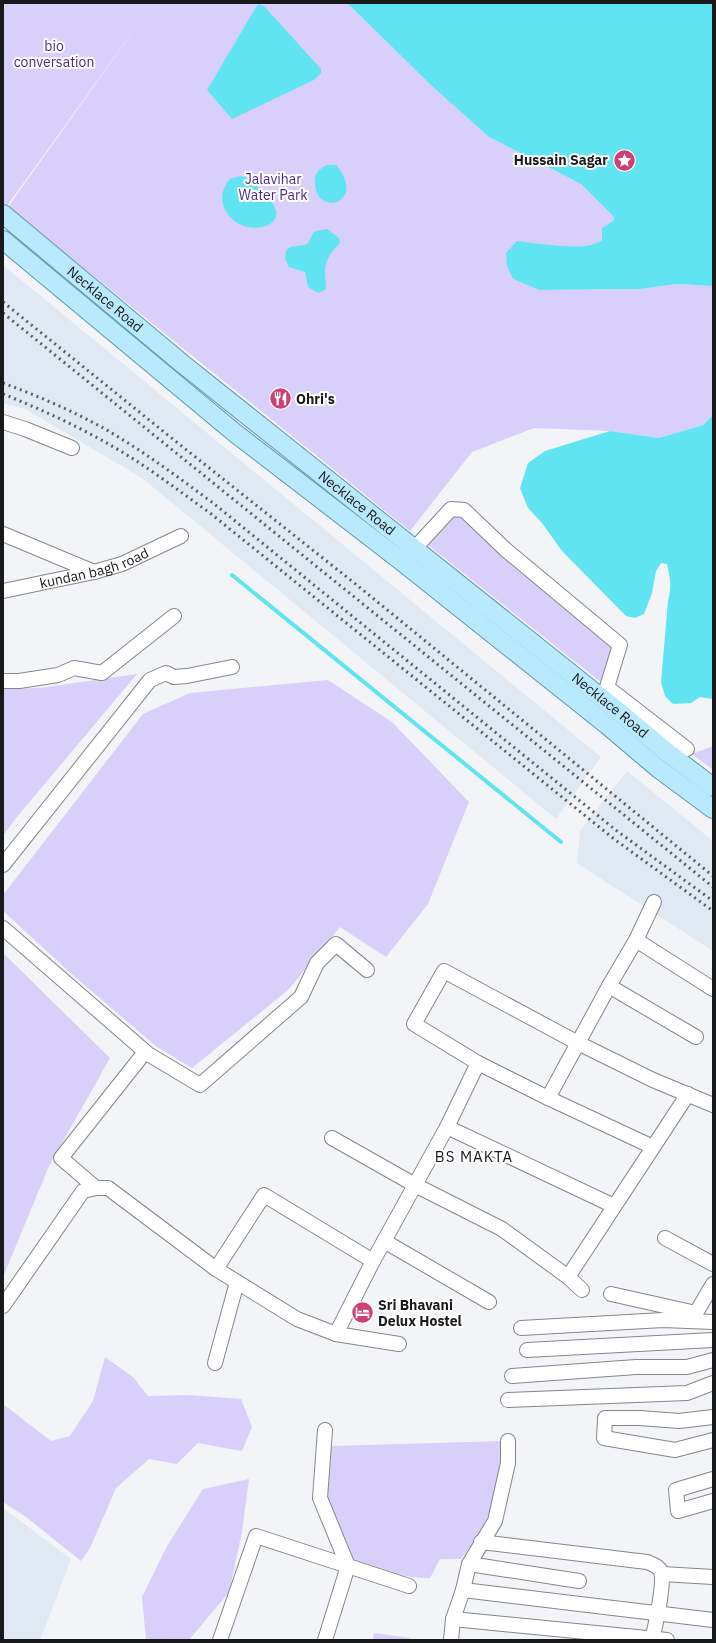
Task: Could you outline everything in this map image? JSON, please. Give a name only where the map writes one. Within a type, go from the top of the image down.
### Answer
[{"type":"main road","name":"Necklace Road","points":[[3,214],[184,365],[414,549],[613,718],[659,769],[713,809]]},
{"type":"main road","name":"Necklace Road","points":[[3,240],[210,413],[613,718],[668,753],[713,787]]},
{"type":"main road","points":[[172,381],[184,365]]},
{"type":"main road","points":[[210,413],[224,396]]},
{"type":"street","points":[[3,422],[25,429],[72,448]]},
{"type":"street","points":[[414,549],[452,509],[464,510],[506,550],[620,645],[608,687],[687,749]]},
{"type":"street","points":[[3,534],[94,572]]},
{"type":"street","name":"kundan bagh road","points":[[3,591],[94,572],[122,564],[181,536]]},
{"type":"street","points":[[3,681],[19,681],[58,675],[74,668],[102,673],[174,616]]},
{"type":"street","points":[[3,865],[150,680],[166,673],[174,677],[187,676],[232,667]]},
{"type":"street","points":[[548,1098],[609,986],[636,940],[654,902]]},
{"type":"street","points":[[3,928],[146,1052],[200,1085],[301,998],[318,962],[336,944],[366,970]]},
{"type":"street","points":[[636,940],[713,990]]},
{"type":"street","points":[[653,1147],[548,1098],[478,1063],[414,1024],[444,971],[578,1043],[653,1080],[713,1105]]},
{"type":"street","points":[[609,986],[696,1036]]},
{"type":"street","points":[[96,1188],[61,1158],[146,1052]]},
{"type":"street","points":[[336,1334],[373,1261],[447,1127],[478,1063]]},
{"type":"street","points":[[568,1277],[688,1094]]},
{"type":"street","points":[[447,1127],[614,1206]]},
{"type":"street","points":[[332,1138],[415,1185],[502,1229],[568,1277],[582,1290]]},
{"type":"street","points":[[3,1306],[83,1191],[96,1188],[108,1188],[216,1269],[297,1319],[336,1334],[400,1344]]},
{"type":"street","points":[[216,1269],[264,1195],[373,1261]]},
{"type":"street","points":[[665,1238],[713,1264]]},
{"type":"street","points":[[384,1241],[489,1302]]},
{"type":"street","points":[[215,1364],[237,1282]]},
{"type":"street","points":[[696,1312],[713,1284]]},
{"type":"street","points":[[611,1294],[713,1317]]},
{"type":"street","points":[[521,1328],[663,1320],[713,1322]]},
{"type":"street","points":[[527,1350],[713,1340]]},
{"type":"street","points":[[512,1376],[636,1367],[687,1367],[713,1360]]},
{"type":"street","points":[[508,1400],[687,1393],[713,1383]]},
{"type":"street","points":[[713,1417],[679,1421],[640,1418],[605,1418],[604,1438],[675,1450],[713,1440]]},
{"type":"street","points":[[325,1430],[320,1498],[348,1566],[325,1640]]},
{"type":"street","points":[[451,1640],[453,1619],[463,1590],[469,1564],[495,1521],[508,1463],[508,1441]]},
{"type":"street","points":[[713,1478],[676,1490],[678,1511],[713,1501]]},
{"type":"street","points":[[220,1640],[256,1536],[409,1586]]},
{"type":"street","points":[[481,1542],[647,1562],[659,1567],[662,1574],[658,1614],[652,1639]]},
{"type":"street","points":[[469,1564],[579,1581]]},
{"type":"street","points":[[662,1574],[713,1577]]},
{"type":"street","points":[[463,1590],[713,1620]]},
{"type":"street","points":[[453,1619],[667,1640]]},
{"type":"shaded area","points":[[3,265],[601,757],[556,819],[142,478],[25,409],[3,403]]},
{"type":"shaded area","points":[[627,771],[713,841],[713,951],[577,863],[580,831]]},
{"type":"shaded area","points":[[3,1508],[71,1559],[40,1640],[3,1640]]},
{"type":"green space","name":"Jalavihar Water Park","points":[[3,3],[347,3],[434,88],[489,137],[581,184],[614,217],[613,221],[602,228],[602,240],[596,244],[577,247],[513,279],[539,290],[640,289],[677,284],[713,286],[713,415],[703,425],[659,438],[610,431],[534,428],[472,452],[410,531],[8,207],[151,6],[7,206],[3,202]]},
{"type":"green space","points":[[455,514],[462,516],[613,649],[602,683],[428,545]]},
{"type":"green space","points":[[137,674],[16,818],[3,836],[3,689],[39,688]]},
{"type":"green space","points":[[328,680],[392,722],[469,802],[428,904],[386,957],[340,927],[288,990],[192,1068],[157,1047],[75,977],[3,911],[3,895],[143,714],[190,693]]},
{"type":"green space","points":[[713,746],[713,770],[692,754]]},
{"type":"green space","points":[[3,953],[110,1058],[49,1166],[3,1277]]},
{"type":"green space","points":[[105,1357],[133,1377],[148,1396],[188,1395],[241,1399],[252,1427],[242,1451],[198,1443],[177,1464],[149,1459],[116,1488],[90,1548],[81,1561],[26,1517],[3,1502],[3,1404],[51,1441],[70,1436],[93,1401]]},
{"type":"green space","points":[[504,1441],[503,1463],[499,1487],[491,1509],[475,1540],[461,1559],[440,1559],[430,1578],[420,1578],[390,1573],[350,1559],[325,1490],[331,1446]]},
{"type":"green space","points":[[249,1479],[242,1532],[229,1592],[189,1640],[146,1640],[142,1597],[167,1546],[203,1489]]},
{"type":"green space","points":[[374,1633],[410,1638],[409,1640],[373,1640]]},
{"type":"water","name":"Hussain Sagar","points":[[347,3],[713,3],[713,286],[677,284],[640,289],[539,290],[513,279],[507,266],[506,253],[517,241],[574,247],[595,244],[602,240],[602,228],[613,221],[614,217],[581,184],[489,137],[434,88]]},
{"type":"water","points":[[258,4],[264,6],[321,69],[321,73],[314,80],[232,119],[207,90]]},
{"type":"water","points":[[327,165],[336,165],[344,178],[346,188],[344,196],[338,201],[331,203],[324,201],[318,194],[315,184],[317,172]]},
{"type":"water","points":[[241,176],[253,181],[265,198],[273,204],[276,214],[274,220],[268,225],[259,228],[239,224],[230,217],[224,207],[222,196],[226,185],[230,179]]},
{"type":"water","points":[[327,229],[339,238],[340,243],[331,253],[327,261],[325,269],[325,290],[318,293],[308,287],[305,272],[289,267],[285,259],[286,251],[290,247],[305,245],[308,243],[313,233]]},
{"type":"water","points":[[713,415],[713,699],[700,697],[691,703],[673,704],[665,696],[661,682],[670,587],[667,564],[661,563],[656,571],[652,593],[644,614],[635,618],[626,616],[562,551],[542,523],[528,508],[520,488],[528,463],[545,451],[610,431],[659,438],[703,425]]},
{"type":"waterway","points":[[232,575],[561,842]]},
{"type":"railway","points":[[3,302],[358,586],[713,876]]},
{"type":"railway","points":[[3,313],[713,887]]},
{"type":"railway","points":[[3,383],[55,404],[105,429],[147,455],[187,484],[213,503],[617,831],[713,901]]},
{"type":"railway","points":[[3,394],[59,418],[113,447],[147,468],[210,513],[614,839],[713,911]]},
{"type":"place","name":"Hussain Sagar","points":[[624,160]]},
{"type":"place","name":"Ohri's","points":[[281,399]]},
{"type":"place","name":"Sri Bhavani Delux Hostel","points":[[362,1313]]},
{"type":"district","name":"BS MAKTA","points":[[474,1156]]},
{"type":"park label","name":"bio conversation","points":[[54,54]]}]
